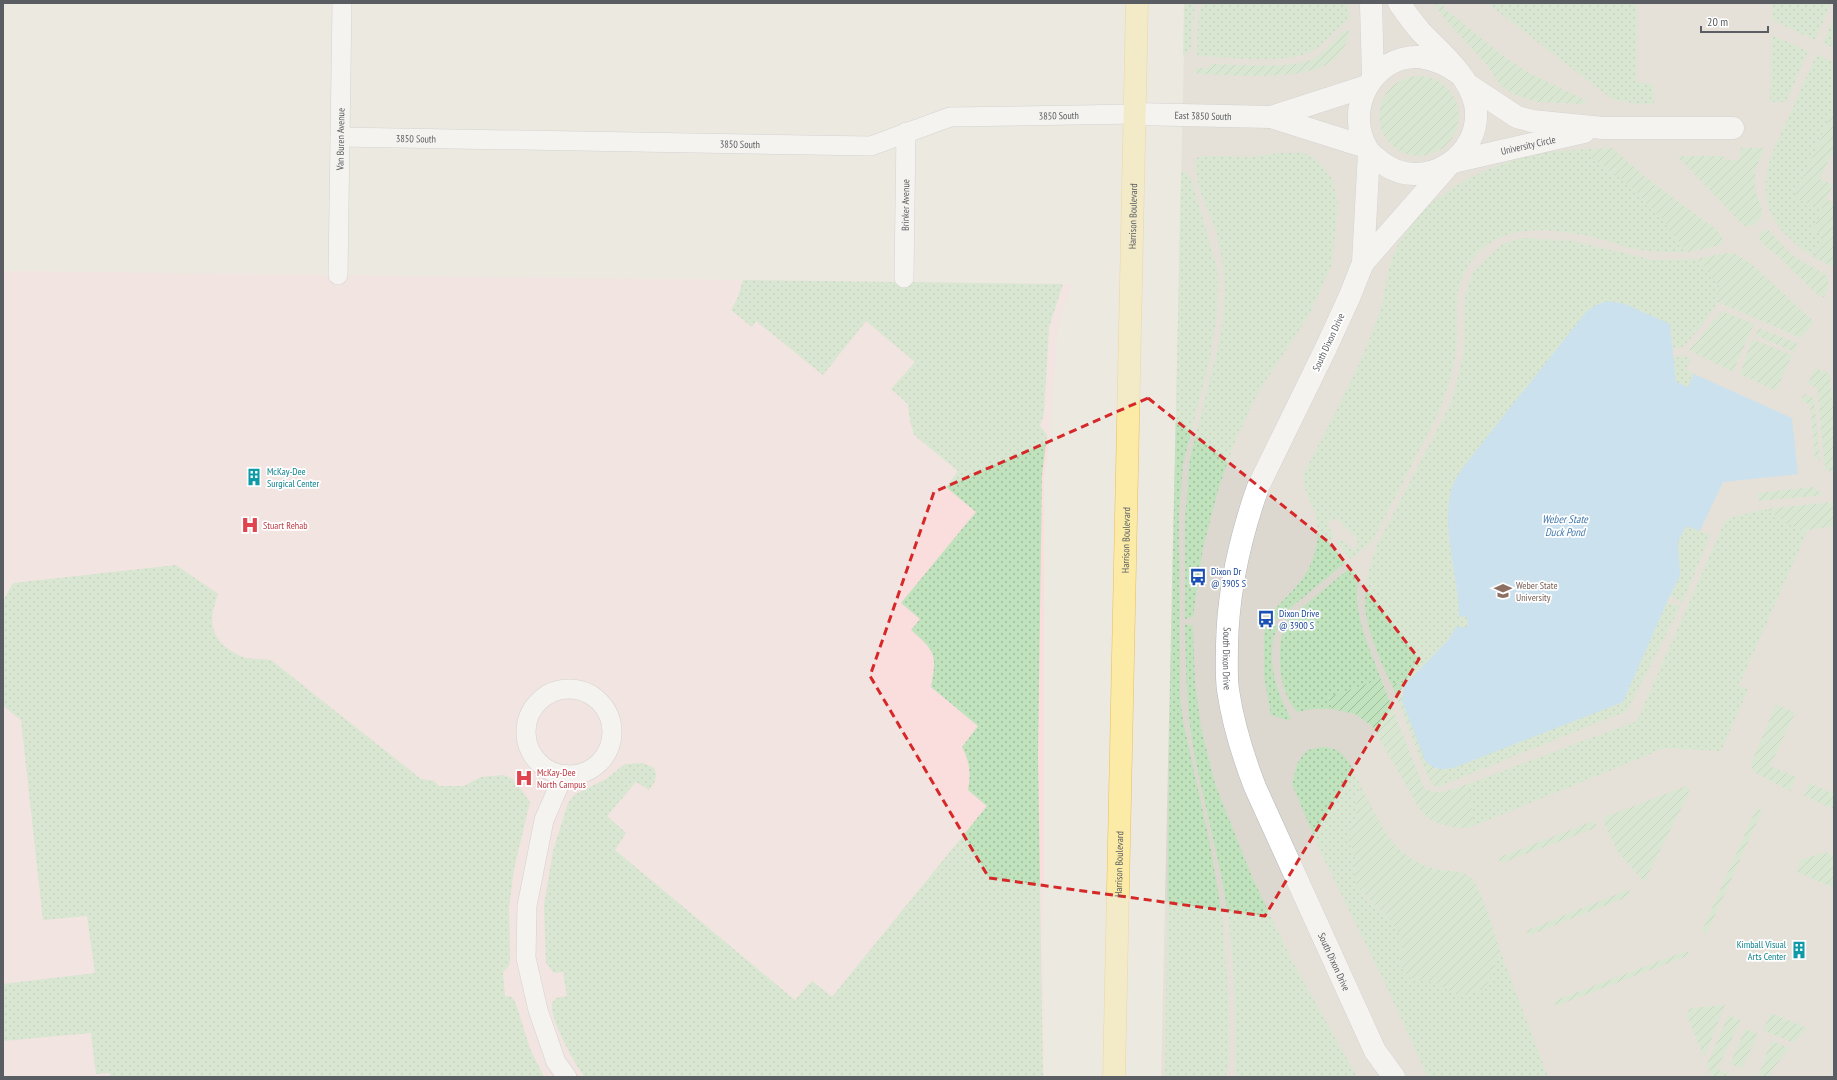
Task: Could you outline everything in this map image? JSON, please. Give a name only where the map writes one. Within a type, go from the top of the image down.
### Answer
[{"type":"main road","name":"Harrison Boulevard","points":[[1114,1077],[1137,3]]},
{"type":"street","name":"Van Buren Avenue","points":[[338,275],[342,3]]},
{"type":"street","points":[[1370,82],[1371,3]]},
{"type":"street","points":[[1399,3],[1420,31],[1464,80],[1474,103],[1475,124],[1469,143],[1452,163],[1431,173],[1411,174],[1392,169],[1367,150],[1358,116],[1360,104],[1370,82],[1391,63],[1419,57],[1433,60],[1464,80]]},
{"type":"street","name":"University Circle","points":[[1464,80],[1517,117],[1532,121],[1603,128],[1734,128]]},
{"type":"street","name":"East 3850 South","points":[[1271,117],[1370,82]]},
{"type":"street","name":"3850 South","points":[[340,136],[871,146],[950,117],[1135,114]]},
{"type":"street","name":"East 3850 South","points":[[1135,114],[1271,117],[1367,150]]},
{"type":"street","name":"University Circle","points":[[1452,163],[1603,128]]},
{"type":"street","name":"Brinker Avenue","points":[[904,278],[906,132]]},
{"type":"street","name":"South Dixon Drive","points":[[1367,150],[1363,263],[1350,298],[1258,487],[1252,504],[1236,562],[1230,598],[1227,665],[1228,690],[1234,719],[1244,757],[1255,787],[1381,1071]]},
{"type":"street","name":"South Dixon Drive","points":[[1363,263],[1452,163]]},
{"type":"street","points":[[566,689],[579,690],[592,695],[602,704],[609,715],[612,728],[611,742],[607,753],[599,763],[589,770],[577,774],[564,774],[550,770],[539,762],[534,756],[530,750],[527,736],[528,722],[533,710],[541,699],[553,692],[566,689]]},
{"type":"street","points":[[564,774],[544,820],[527,906],[526,958],[538,1010],[556,1062],[567,1077]]},
{"type":"highlighted area","points":[[1148,398],[1331,544],[1419,659],[1265,916],[989,878],[870,676],[934,492]]},
{"type":"shaded area","name":"Weber State University","points":[[1185,3],[1834,3],[1834,1077],[1161,1077]]},
{"type":"shaded area","name":"McKay-Dee North Campus","points":[[3,271],[1073,284],[1058,326],[1050,435],[1044,479],[1044,1077],[3,1077]]},
{"type":"green space","points":[[1184,3],[1195,3],[1191,47],[1187,54],[1183,55]]},
{"type":"green space","points":[[1203,3],[1347,3],[1350,19],[1319,46],[1307,53],[1296,56],[1253,59],[1197,56],[1198,16]]},
{"type":"green space","points":[[1434,3],[1442,3],[1444,8],[1506,58],[1527,72],[1587,101],[1583,104],[1538,102],[1512,94],[1500,85],[1487,65],[1444,18]]},
{"type":"green space","points":[[1487,3],[1637,3],[1636,82],[1653,84],[1654,104],[1638,104],[1612,99]]},
{"type":"green space","points":[[1772,3],[1831,3],[1815,40],[1772,20]]},
{"type":"green space","points":[[1834,17],[1834,48],[1823,43]]},
{"type":"green space","points":[[1344,30],[1350,31],[1345,45],[1340,53],[1329,63],[1317,69],[1285,75],[1266,76],[1199,74],[1195,72],[1196,68],[1210,68],[1210,64],[1280,65],[1306,62],[1319,55]]},
{"type":"green space","points":[[1772,35],[1808,51],[1786,102],[1770,102]]},
{"type":"green space","points":[[1817,54],[1834,63],[1834,108],[1794,197],[1823,209],[1813,230],[1823,235],[1813,257],[1787,236],[1776,223],[1769,208],[1766,195],[1766,183],[1767,171],[1775,147]]},
{"type":"green space","points":[[1411,76],[1427,76],[1448,87],[1459,108],[1459,124],[1448,145],[1427,156],[1411,156],[1397,150],[1390,145],[1385,138],[1379,124],[1379,108],[1385,94],[1390,87],[1397,82]]},
{"type":"green space","points":[[1834,108],[1834,149],[1820,179],[1833,185],[1826,199],[1834,203],[1834,267],[1813,257],[1823,235],[1813,230],[1823,209],[1794,198]]},
{"type":"green space","points":[[1612,148],[1649,180],[1717,230],[1723,239],[1721,245],[1688,252],[1669,229],[1664,220],[1633,188],[1591,157],[1592,149]]},
{"type":"green space","points":[[1741,148],[1761,148],[1764,151],[1757,165],[1755,182],[1762,214],[1753,226],[1744,226],[1677,156],[1720,156],[1725,157],[1725,160],[1739,160]]},
{"type":"green space","points":[[1592,149],[1591,157],[1633,188],[1664,220],[1669,229],[1688,252],[1645,250],[1587,236],[1545,230],[1524,231],[1505,236],[1487,245],[1472,259],[1461,280],[1458,295],[1457,343],[1454,362],[1447,389],[1437,416],[1373,540],[1351,559],[1336,542],[1341,540],[1356,551],[1358,539],[1336,518],[1328,522],[1328,526],[1334,536],[1328,542],[1346,562],[1277,619],[1268,618],[1299,583],[1307,572],[1313,558],[1317,544],[1318,529],[1316,516],[1305,488],[1303,475],[1366,349],[1381,308],[1388,272],[1392,260],[1396,249],[1407,230],[1420,214],[1437,199],[1476,175],[1497,166],[1538,154]]},
{"type":"green space","points":[[1278,153],[1304,153],[1315,158],[1332,178],[1338,203],[1332,264],[1309,315],[1259,391],[1235,441],[1218,490],[1203,548],[1193,617],[1185,619],[1185,519],[1190,458],[1217,352],[1222,328],[1225,291],[1222,259],[1216,231],[1198,185],[1195,158],[1208,156],[1251,157]]},
{"type":"green space","points":[[1183,170],[1191,178],[1218,271],[1217,314],[1210,358],[1183,464],[1179,515],[1180,696],[1183,721],[1210,844],[1223,922],[1228,993],[1229,1053],[1226,1077],[1165,1077],[1170,700],[1181,175]]},
{"type":"green space","points":[[1767,229],[1792,255],[1827,276],[1829,284],[1824,297],[1819,296],[1778,256],[1767,248],[1758,237]]},
{"type":"green space","points":[[1522,238],[1572,241],[1653,260],[1697,259],[1719,286],[1718,302],[1702,325],[1683,347],[1673,348],[1670,324],[1625,304],[1454,482],[1448,509],[1449,536],[1457,590],[1459,617],[1467,616],[1468,627],[1456,627],[1449,639],[1404,686],[1402,682],[1392,685],[1374,644],[1367,621],[1365,602],[1368,574],[1376,547],[1452,401],[1464,352],[1465,296],[1473,272],[1502,244]]},
{"type":"green space","points":[[1725,253],[1736,254],[1755,267],[1814,322],[1801,338],[1718,302],[1719,286],[1697,259]]},
{"type":"green space","points":[[743,280],[1063,284],[1049,327],[1044,413],[1040,426],[1047,435],[1042,475],[1038,756],[1043,1077],[585,1077],[569,1052],[558,1030],[552,1010],[552,1003],[556,998],[567,996],[563,972],[554,973],[546,963],[544,905],[553,851],[568,803],[574,795],[606,779],[625,764],[643,763],[654,768],[656,777],[649,790],[636,782],[607,816],[626,833],[615,850],[795,1000],[812,981],[832,997],[987,806],[968,790],[969,768],[967,758],[962,747],[978,726],[931,687],[934,667],[933,654],[926,644],[911,630],[920,619],[901,603],[976,512],[946,487],[958,471],[914,435],[910,421],[908,404],[891,389],[915,362],[866,321],[823,375],[756,321],[752,327],[731,310],[738,297]]},
{"type":"green space","points":[[1722,311],[1754,324],[1733,372],[1689,350]]},
{"type":"green space","points":[[1759,328],[1798,344],[1794,352],[1756,335]]},
{"type":"green space","points":[[1752,339],[1792,355],[1776,391],[1740,374]]},
{"type":"green space","points":[[1683,356],[1691,359],[1686,369],[1694,374],[1688,387],[1676,382],[1673,357]]},
{"type":"green space","points":[[1815,368],[1830,374],[1834,419],[1834,473],[1825,469],[1817,388],[1808,384]]},
{"type":"green space","points":[[1805,394],[1814,398],[1820,461],[1815,459],[1810,405],[1801,400]]},
{"type":"green space","points":[[1813,487],[1823,495],[1759,501],[1758,493]]},
{"type":"green space","points":[[1834,502],[1834,526],[1807,530],[1806,534],[1765,509]]},
{"type":"green space","points":[[1765,509],[1806,534],[1739,685],[1748,690],[1721,751],[1665,748],[1474,826],[1468,784],[1637,721],[1726,519]]},
{"type":"green space","points":[[1686,526],[1710,535],[1683,602],[1669,596],[1680,576],[1678,542]]},
{"type":"green space","points":[[176,565],[218,594],[212,616],[212,623],[216,636],[227,648],[246,658],[271,660],[421,779],[434,781],[439,786],[464,786],[481,777],[504,775],[513,779],[530,802],[514,869],[509,907],[510,960],[509,966],[503,972],[505,996],[512,997],[516,1004],[530,1049],[544,1077],[110,1077],[109,1073],[96,1074],[91,1033],[3,1041],[3,984],[95,973],[87,916],[43,920],[21,720],[3,706],[3,601],[13,583]]},
{"type":"green space","points":[[1351,567],[1359,577],[1357,603],[1362,629],[1381,679],[1328,697],[1332,709],[1311,709],[1298,712],[1287,697],[1280,668],[1280,649],[1285,622]]},
{"type":"green space","points":[[1667,602],[1680,607],[1627,711],[1445,784],[1446,769],[1623,702]]},
{"type":"green space","points":[[1185,624],[1193,626],[1195,683],[1201,728],[1215,784],[1252,877],[1294,964],[1357,1077],[1236,1077],[1236,1035],[1230,929],[1220,870],[1192,740],[1187,690]]},
{"type":"green space","points":[[1279,625],[1274,636],[1272,657],[1278,690],[1291,719],[1287,720],[1271,715],[1264,676],[1265,628]]},
{"type":"green space","points":[[1381,679],[1423,786],[1433,792],[1439,792],[1451,790],[1468,784],[1474,826],[1457,828],[1432,821],[1427,817],[1419,808],[1372,726],[1355,714],[1332,709],[1328,697]]},
{"type":"green space","points":[[1402,682],[1402,701],[1438,769],[1446,769],[1445,784],[1440,787],[1432,785],[1392,685]]},
{"type":"green space","points":[[1776,704],[1795,713],[1770,766],[1796,777],[1790,791],[1752,771],[1751,764]]},
{"type":"green space","points":[[1322,747],[1337,751],[1347,759],[1361,786],[1357,794],[1356,819],[1351,827],[1349,842],[1355,856],[1354,877],[1364,896],[1388,917],[1400,934],[1402,950],[1399,963],[1407,977],[1436,983],[1459,996],[1484,989],[1501,953],[1548,1077],[1428,1077],[1382,977],[1322,855],[1292,784],[1297,764],[1303,755],[1308,750]]},
{"type":"green space","points":[[1809,783],[1834,794],[1834,809],[1804,796]]},
{"type":"green space","points":[[1361,786],[1381,825],[1397,847],[1420,863],[1439,870],[1466,874],[1474,882],[1487,912],[1501,953],[1484,989],[1459,996],[1436,983],[1407,977],[1399,963],[1402,950],[1400,934],[1388,917],[1358,888],[1354,877],[1355,856],[1347,836],[1356,819],[1356,802]]},
{"type":"green space","points":[[1686,786],[1689,789],[1688,795],[1644,882],[1617,851],[1603,821],[1605,817]]},
{"type":"green space","points":[[1756,809],[1760,809],[1762,811],[1707,933],[1702,931]]},
{"type":"green space","points":[[1593,821],[1597,825],[1595,828],[1502,863],[1499,861],[1500,857]]},
{"type":"green space","points":[[1826,852],[1834,857],[1834,888],[1797,872],[1800,860]]},
{"type":"green space","points":[[1627,890],[1631,891],[1627,897],[1530,935],[1527,933],[1528,930]]},
{"type":"green space","points":[[1686,951],[1689,952],[1687,956],[1556,1006],[1554,1001]]},
{"type":"green space","points":[[1725,1005],[1704,1057],[1687,1016],[1689,1010],[1692,1008]]},
{"type":"green space","points":[[1771,1013],[1807,1028],[1794,1043],[1763,1030]]},
{"type":"green space","points":[[1728,1016],[1741,1020],[1717,1069],[1734,1077],[1712,1077],[1707,1064]]},
{"type":"green space","points":[[1745,1029],[1758,1034],[1742,1068],[1730,1064]]},
{"type":"green space","points":[[1771,1041],[1790,1048],[1774,1067],[1770,1077],[1758,1077]]},
{"type":"water","name":"Weber State Duck Pond","points":[[1608,301],[1625,304],[1670,324],[1676,382],[1688,387],[1694,374],[1792,418],[1798,474],[1723,482],[1700,531],[1686,526],[1678,542],[1680,576],[1623,702],[1456,767],[1447,769],[1435,768],[1428,764],[1425,760],[1402,701],[1404,686],[1449,639],[1456,627],[1468,627],[1467,616],[1459,617],[1456,584],[1450,549],[1448,514],[1454,482],[1464,466],[1587,311],[1596,305]]},
{"type":"place","name":"McKay-Dee Surgical Center","points":[[254,477]]},
{"type":"place","name":"Stuart Rehab","points":[[250,525]]},
{"type":"place","name":"Dixon Dr @ 3905 S","points":[[1198,577]]},
{"type":"place","name":"Weber State University","points":[[1503,591]]},
{"type":"place","name":"Dixon Drive @ 3900 S","points":[[1266,619]]},
{"type":"place","name":"McKay-Dee North Campus","points":[[524,778]]},
{"type":"place","name":"Kimball Visual Arts Center","points":[[1799,950]]}]
